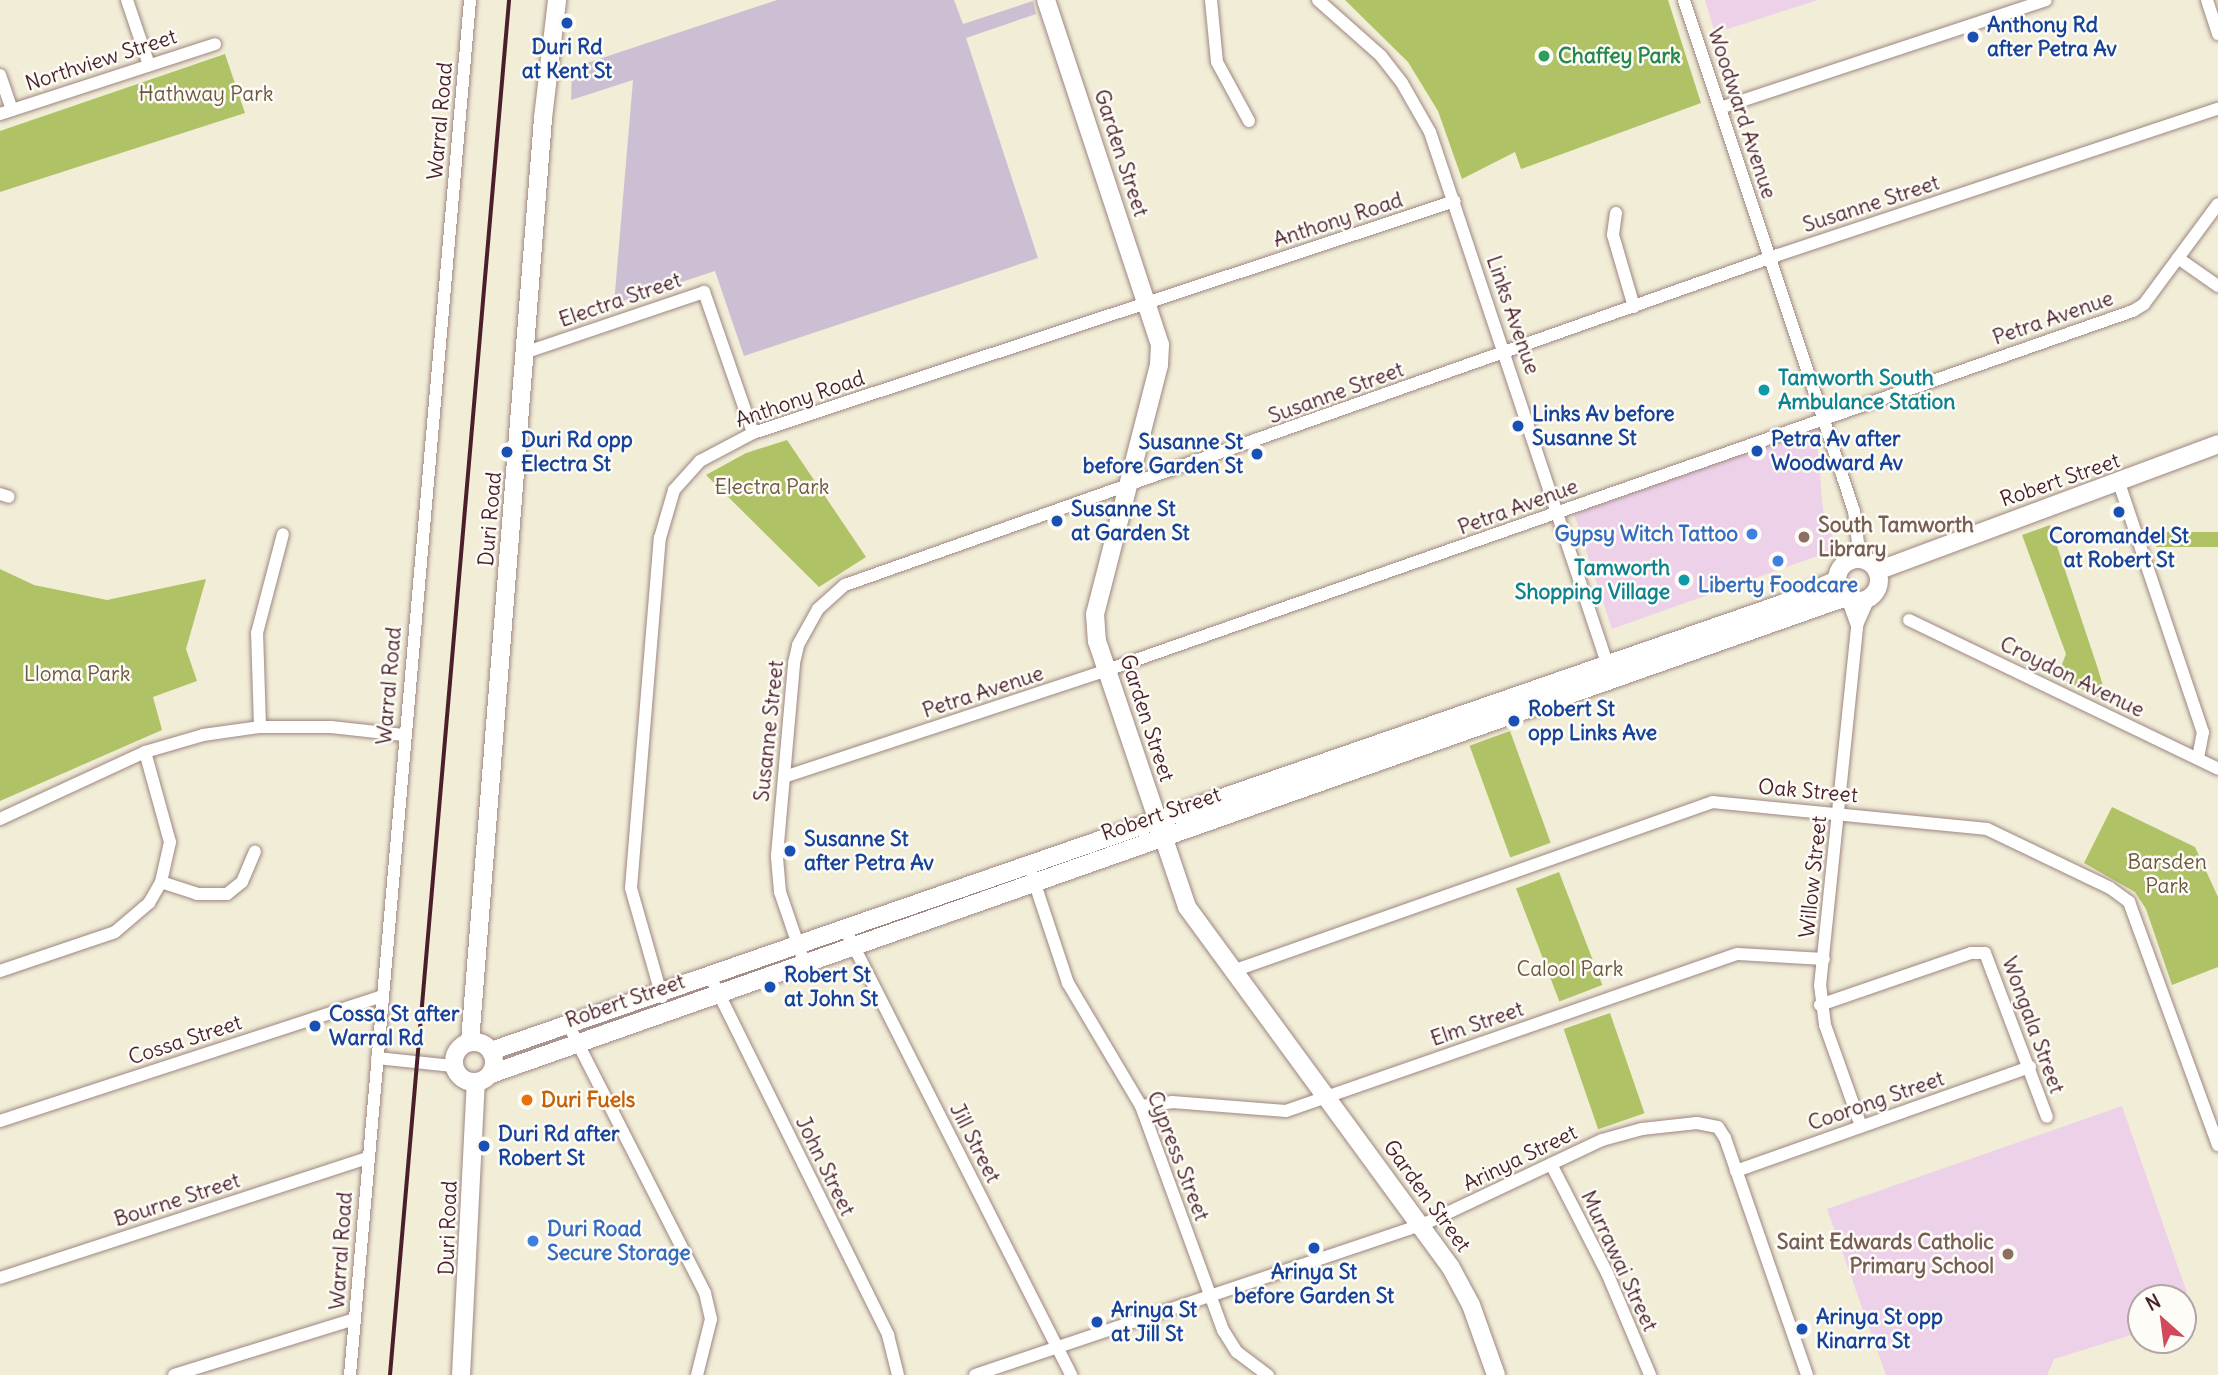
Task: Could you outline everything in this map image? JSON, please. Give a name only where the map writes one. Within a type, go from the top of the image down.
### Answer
[{"type":"street","points":[[127,0],[149,65]]},
{"type":"street","name":"Warral Road","points":[[350,1375],[470,0]]},
{"type":"street","name":"Duri Road","points":[[470,1042],[527,352],[543,118],[557,0]]},
{"type":"street","name":"Garden Street","points":[[1046,0],[1147,303],[1160,354],[1094,621],[1107,670],[1187,907],[1422,1226],[1466,1294],[1496,1375]]},
{"type":"street","points":[[1211,0],[1217,62],[1249,121]]},
{"type":"street","name":"Links Avenue","points":[[1318,0],[1354,30],[1402,83],[1430,132],[1506,352],[1609,671]]},
{"type":"street","name":"Woodward Avenue","points":[[1684,0],[1857,522],[1860,559]]},
{"type":"street","points":[[1720,108],[2046,0]]},
{"type":"street","points":[[2207,0],[2218,34]]},
{"type":"street","name":"Northview Street","points":[[6,112],[215,44]]},
{"type":"street","points":[[0,75],[6,112]]},
{"type":"street","name":"Susanne Street","points":[[801,954],[780,892],[776,855],[798,645],[828,598],[877,571],[1126,487],[1770,258],[2218,109]]},
{"type":"street","name":"Anthony Road","points":[[668,1010],[660,992],[631,888],[660,538],[667,507],[685,476],[718,449],[753,433],[1455,201]]},
{"type":"street","name":"Petra Avenue","points":[[784,778],[1559,514],[1822,417],[2138,309],[2218,204]]},
{"type":"street","points":[[1616,213],[1613,235],[1634,307]]},
{"type":"street","points":[[2179,258],[2218,286]]},
{"type":"street","name":"Electra Street","points":[[527,352],[704,292],[753,433]]},
{"type":"street","name":"Robert Street","points":[[1877,571],[2218,444]]},
{"type":"street","points":[[2119,483],[2203,732],[2198,758]]},
{"type":"street","points":[[260,727],[257,633],[283,534]]},
{"type":"street","points":[[1860,559],[1877,571],[1879,583],[1869,598],[1847,598],[1836,580],[1846,562],[1860,559]]},
{"type":"street","name":"Robert Street","points":[[491,1051],[668,1010],[718,993],[801,954],[1609,671],[1800,598],[1836,580]]},
{"type":"street","name":"Robert Street","points":[[1609,671],[1847,598]]},
{"type":"street","name":"Willow Street","points":[[1847,598],[1857,625]]},
{"type":"street","name":"Willow Street","points":[[1861,1126],[1820,1005],[1857,625],[1869,598]]},
{"type":"street","name":"Croydon Avenue","points":[[1909,620],[2218,769]]},
{"type":"street","points":[[0,819],[145,752],[203,735],[260,727],[331,727],[404,735]]},
{"type":"street","points":[[0,971],[115,932],[141,913],[161,882],[169,852],[169,828],[145,752]]},
{"type":"street","name":"Oak Street","points":[[1233,971],[1713,802],[1839,812],[1987,829],[2121,894],[2136,912],[2218,1145]]},
{"type":"street","points":[[161,882],[197,894],[226,894],[242,882],[255,852]]},
{"type":"street","name":"Cypress Street","points":[[1031,874],[1068,982],[1141,1106],[1211,1298],[1237,1352],[1268,1375]]},
{"type":"street","name":"Jill Street","points":[[849,937],[1071,1375]]},
{"type":"street","name":"Wongala Street","points":[[1820,1005],[1971,953],[1985,953],[2047,1117]]},
{"type":"street","name":"Robert Street","points":[[484,1078],[660,992],[710,976],[801,954]]},
{"type":"street","name":"Elm Street","points":[[1141,1106],[1172,1102],[1286,1111],[1738,954],[1824,959]]},
{"type":"street","name":"John Street","points":[[710,976],[888,1335],[898,1375]]},
{"type":"street","name":"Cossa Street","points":[[0,1121],[382,996]]},
{"type":"street","points":[[574,1033],[705,1293],[711,1319],[697,1375]]},
{"type":"street","points":[[470,1042],[482,1043],[491,1051],[484,1078],[459,1077],[453,1066],[459,1048],[470,1042]]},
{"type":"street","points":[[377,1058],[453,1066]]},
{"type":"street","name":"Coorong Street","points":[[1736,1171],[2029,1067]]},
{"type":"street","name":"Duri Road","points":[[461,1375],[484,1078]]},
{"type":"street","name":"Arinya Street","points":[[975,1375],[1422,1226],[1620,1134],[1697,1123],[1712,1124],[1722,1132],[1807,1375]]},
{"type":"street","name":"Bourne Street","points":[[0,1278],[367,1158]]},
{"type":"street","name":"Murrawai Street","points":[[1551,1164],[1607,1273],[1650,1375]]},
{"type":"street","points":[[174,1375],[355,1319]]},
{"type":"shaded area","points":[[777,0],[954,0],[963,24],[1033,1],[1036,14],[966,38],[1038,258],[744,356],[715,271],[614,304],[633,80],[571,100],[572,68]]},
{"type":"shaded area","points":[[1705,0],[1818,0],[1715,33]]},
{"type":"shaded area","name":"Tamworth Shopping Village","points":[[1816,428],[1823,510],[1837,549],[1612,629],[1574,514]]},
{"type":"shaded area","name":"Saint Edwards Catholic Primary School","points":[[2122,1106],[2184,1284],[2127,1284],[2127,1336],[2054,1359],[2047,1375],[1886,1375],[1827,1209]]},
{"type":"green space","name":"Chaffey Park","points":[[1345,0],[1668,0],[1701,103],[1521,169],[1515,152],[1462,179],[1438,111],[1408,62]]},
{"type":"green space","name":"Hathway Park","points":[[225,54],[245,113],[0,192],[0,131]]},
{"type":"green space","name":"Electra Park","points":[[787,440],[866,557],[819,587],[706,475],[746,453]]},
{"type":"green space","points":[[2050,525],[2108,702],[2057,677],[2066,654],[2022,535]]},
{"type":"green space","points":[[2156,532],[2218,532],[2218,547],[2156,547]]},
{"type":"green space","name":"Lloma Park","points":[[0,569],[34,585],[107,600],[206,579],[186,649],[197,681],[153,697],[162,730],[0,801]]},
{"type":"green space","points":[[1510,731],[1551,843],[1510,858],[1470,746]]},
{"type":"green space","name":"Barsden Park","points":[[2112,807],[2195,847],[2218,897],[2218,967],[2172,985],[2146,909],[2135,892],[2084,863]]},
{"type":"green space","name":"Calool Park","points":[[1559,872],[1602,985],[1559,1001],[1516,888]]},
{"type":"green space","name":"Calool Park","points":[[1610,1013],[1645,1113],[1598,1129],[1564,1029]]},
{"type":"railway","points":[[390,1375],[509,0]]},
{"type":"place","name":"Duri Rd at Kent St","points":[[567,23]]},
{"type":"place","name":"Anthony Rd after Petra Av","points":[[1973,37]]},
{"type":"place","name":"Chaffey Park","points":[[1544,56]]},
{"type":"place","name":"Tamworth South Ambulance Station","points":[[1764,390]]},
{"type":"place","name":"Links Av before Susanne St","points":[[1518,426]]},
{"type":"place","name":"Petra Av after Woodward Av","points":[[1757,451]]},
{"type":"place","name":"Duri Rd opp Electra St","points":[[507,452]]},
{"type":"place","name":"Susanne St before Garden St","points":[[1257,454]]},
{"type":"place","name":"Coromandel St at Robert St","points":[[2119,512]]},
{"type":"place","name":"Susanne St at Garden St","points":[[1057,521]]},
{"type":"place","name":"Gypsy Witch Tattoo","points":[[1752,534]]},
{"type":"place","name":"South Tamworth Library","points":[[1804,537]]},
{"type":"place","name":"Liberty Foodcare","points":[[1778,561]]},
{"type":"place","name":"Tamworth Shopping Village","points":[[1684,580]]},
{"type":"place","name":"Robert St opp Links Ave","points":[[1514,721]]},
{"type":"place","name":"Susanne St after Petra Av","points":[[790,851]]},
{"type":"place","name":"Robert St at John St","points":[[770,987]]},
{"type":"place","name":"Cossa St after Warral Rd","points":[[315,1026]]},
{"type":"place","name":"Duri Fuels","points":[[527,1100]]},
{"type":"place","name":"Duri Rd after Robert St","points":[[484,1146]]},
{"type":"place","name":"Duri Road Secure Storage","points":[[533,1241]]},
{"type":"place","name":"Arinya St before Garden St","points":[[1314,1248]]},
{"type":"place","name":"Saint Edwards Catholic Primary School","points":[[2008,1254]]},
{"type":"place","name":"Arinya St at Jill St","points":[[1097,1322]]},
{"type":"place","name":"Arinya St opp Kinarra St","points":[[1802,1329]]}]
